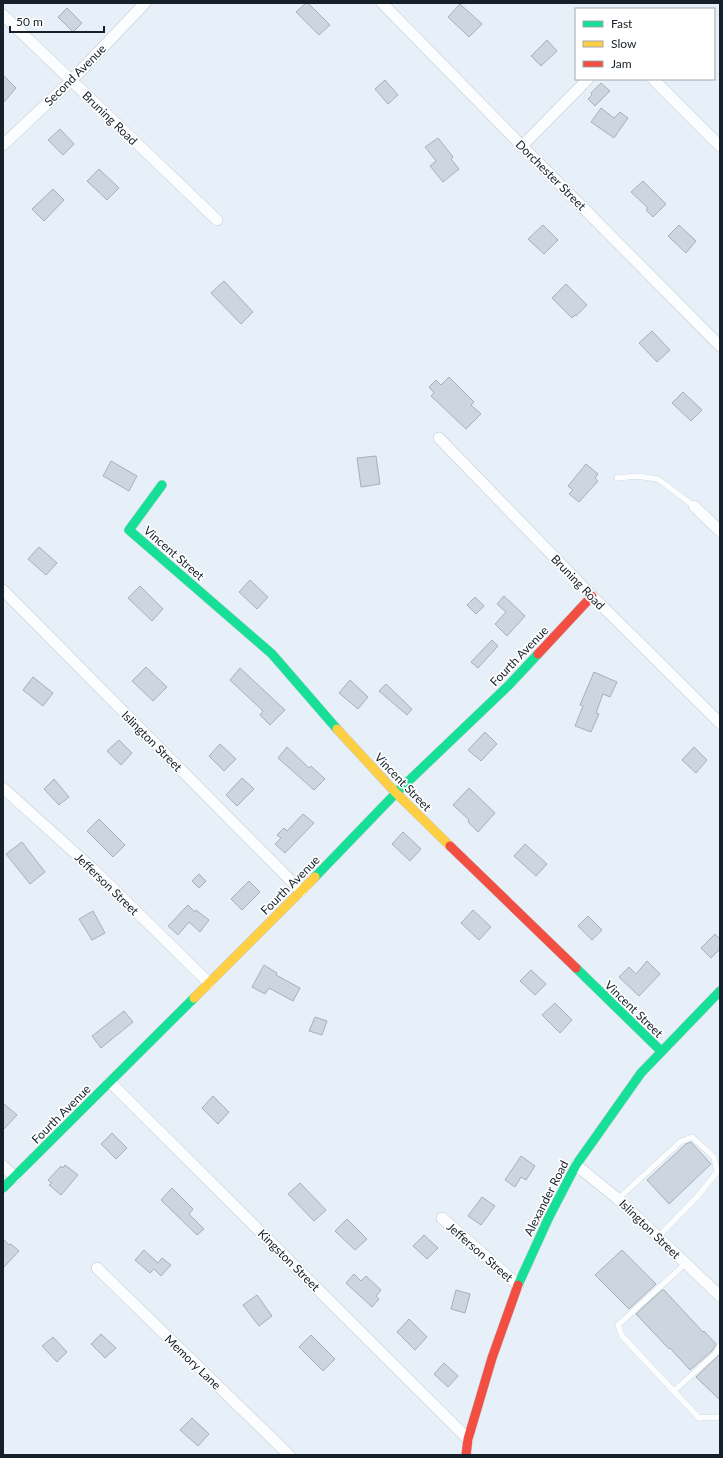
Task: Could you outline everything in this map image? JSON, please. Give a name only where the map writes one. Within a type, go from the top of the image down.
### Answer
[{"type":"street","name":"Second Avenue","points":[[3,145],[71,80],[145,3]]},
{"type":"street","name":"Dorchester Street","points":[[382,3],[720,346]]},
{"type":"street","name":"Bruning Road","points":[[3,15],[217,220]]},
{"type":"street","points":[[522,146],[587,80]]},
{"type":"street","points":[[654,80],[720,146]]},
{"type":"street","name":"Bruning Road","points":[[439,438],[592,596],[720,723]]},
{"type":"street","name":"Vincent Street","points":[[162,484],[129,530],[272,654],[327,718],[396,793],[660,1051]]},
{"type":"street","points":[[694,506],[720,531]]},
{"type":"street","name":"Islington Street","points":[[3,590],[301,891]]},
{"type":"street","name":"Fourth Avenue","points":[[3,1188],[301,891],[396,793],[509,685],[592,596]]},
{"type":"street","name":"Jefferson Street","points":[[3,788],[93,869],[209,983]]},
{"type":"street","name":"Alexander Road","points":[[466,1455],[468,1440],[492,1358],[518,1285],[549,1217],[576,1165],[641,1073],[660,1051],[720,991]]},
{"type":"street","name":"Kingston Street","points":[[110,1082],[468,1440]]},
{"type":"street","name":"Islington Street","points":[[576,1165],[618,1199],[720,1296]]},
{"type":"street","points":[[3,1166],[15,1176]]},
{"type":"street","name":"Jefferson Street","points":[[442,1218],[518,1285]]},
{"type":"street","name":"Memory Lane","points":[[97,1268],[289,1455]]},
{"type":"lane","points":[[617,478],[637,476],[658,479],[694,506]]},
{"type":"lane","points":[[618,1199],[680,1142],[692,1137],[714,1157],[717,1172],[696,1197],[658,1237]]},
{"type":"lane","points":[[686,1263],[618,1325],[622,1336],[700,1418],[720,1417]]},
{"type":"lane","points":[[674,1391],[715,1354],[720,1346]]},
{"type":"building","points":[[308,3],[330,25],[319,35],[296,12]]},
{"type":"building","points":[[460,4],[482,24],[469,37],[448,17]]},
{"type":"building","points":[[67,8],[82,23],[73,32],[58,17]]},
{"type":"building","points":[[547,40],[557,51],[541,66],[531,56]]},
{"type":"building","points":[[3,75],[16,88],[3,103]]},
{"type":"building","points":[[385,80],[398,95],[388,104],[375,89]]},
{"type":"building","points":[[601,83],[610,91],[595,106],[588,99],[592,95],[591,93]]},
{"type":"building","points":[[601,108],[614,118],[620,112],[628,118],[614,138],[591,122]]},
{"type":"building","points":[[60,129],[74,144],[63,155],[48,140]]},
{"type":"building","points":[[438,138],[453,157],[451,159],[459,169],[443,182],[430,166],[436,161],[425,147]]},
{"type":"building","points":[[99,169],[119,188],[107,200],[87,181]]},
{"type":"building","points":[[643,181],[666,204],[653,217],[646,210],[648,208],[631,192]]},
{"type":"building","points":[[53,189],[64,200],[44,221],[32,209]]},
{"type":"building","points":[[543,225],[558,240],[544,254],[528,239]]},
{"type":"building","points":[[679,225],[696,241],[686,253],[668,236]]},
{"type":"building","points":[[224,281],[253,312],[241,324],[211,293]]},
{"type":"building","points":[[566,284],[587,305],[572,318],[552,298]]},
{"type":"building","points":[[652,331],[670,350],[657,362],[639,343]]},
{"type":"building","points":[[449,377],[474,402],[471,405],[481,414],[466,429],[431,396],[434,393],[429,387],[436,380],[441,385]]},
{"type":"building","points":[[683,392],[702,410],[691,421],[672,403]]},
{"type":"building","points":[[376,456],[380,484],[361,487],[357,458]]},
{"type":"building","points":[[111,461],[137,476],[129,491],[103,476]]},
{"type":"building","points":[[586,464],[598,474],[595,478],[598,481],[579,502],[569,494],[573,490],[568,486]]},
{"type":"building","points":[[39,547],[57,563],[46,575],[28,559]]},
{"type":"building","points":[[250,580],[268,597],[257,609],[239,592]]},
{"type":"building","points":[[140,586],[163,609],[152,621],[128,598]]},
{"type":"building","points":[[504,596],[525,616],[507,636],[495,624],[506,612],[497,604]]},
{"type":"building","points":[[475,597],[484,606],[476,614],[467,605]]},
{"type":"building","points":[[492,640],[498,646],[478,668],[471,662]]},
{"type":"building","points":[[146,667],[167,687],[153,701],[132,681]]},
{"type":"building","points":[[240,668],[285,710],[270,725],[260,715],[263,711],[230,680]]},
{"type":"building","points":[[594,672],[617,682],[610,697],[603,694],[596,713],[599,714],[591,732],[575,726],[583,706],[580,705]]},
{"type":"building","points":[[33,677],[53,693],[43,706],[23,690]]},
{"type":"building","points":[[350,680],[368,697],[358,709],[339,693]]},
{"type":"building","points":[[386,684],[412,709],[407,715],[379,691]]},
{"type":"building","points":[[485,732],[497,744],[481,761],[468,750]]},
{"type":"building","points":[[119,740],[132,753],[121,765],[107,751]]},
{"type":"building","points":[[220,744],[236,759],[224,771],[209,756]]},
{"type":"building","points":[[287,747],[309,768],[311,766],[325,779],[314,790],[278,758]]},
{"type":"building","points":[[694,747],[707,760],[696,773],[682,760]]},
{"type":"building","points":[[242,778],[254,789],[237,806],[226,795]]},
{"type":"building","points":[[54,779],[69,797],[59,805],[44,789]]},
{"type":"building","points":[[469,788],[495,813],[478,832],[468,822],[469,820],[453,805]]},
{"type":"building","points":[[303,814],[314,823],[285,853],[275,844],[281,838],[277,835],[284,828],[287,831]]},
{"type":"building","points":[[99,819],[125,845],[113,857],[87,831]]},
{"type":"building","points":[[403,832],[421,849],[410,861],[392,844]]},
{"type":"building","points":[[22,842],[45,872],[30,884],[6,854]]},
{"type":"building","points":[[525,844],[547,864],[536,876],[514,856]]},
{"type":"building","points":[[199,874],[206,881],[199,888],[192,881]]},
{"type":"building","points":[[249,881],[260,892],[242,910],[231,899]]},
{"type":"building","points":[[188,905],[195,912],[196,910],[209,920],[200,932],[189,922],[178,935],[168,926]]},
{"type":"building","points":[[473,910],[491,927],[479,940],[461,923]]},
{"type":"building","points":[[93,911],[105,933],[92,940],[79,919]]},
{"type":"building","points":[[588,916],[602,930],[592,940],[578,926]]},
{"type":"building","points":[[715,934],[720,939],[720,949],[711,958],[701,948]]},
{"type":"building","points":[[647,961],[660,974],[639,996],[619,977],[629,967],[636,974]]},
{"type":"building","points":[[264,965],[277,973],[276,975],[300,988],[293,1001],[269,988],[265,994],[252,987]]},
{"type":"building","points":[[531,970],[546,984],[535,995],[520,981]]},
{"type":"building","points":[[555,1003],[572,1020],[560,1033],[542,1015]]},
{"type":"building","points":[[124,1011],[133,1022],[101,1048],[92,1036]]},
{"type":"building","points":[[315,1017],[327,1021],[322,1035],[309,1031]]},
{"type":"building","points":[[213,1096],[229,1112],[218,1124],[202,1108]]},
{"type":"building","points":[[3,1103],[17,1115],[3,1130]]},
{"type":"building","points":[[112,1133],[127,1148],[116,1159],[101,1144]]},
{"type":"building","points":[[691,1142],[711,1164],[669,1204],[647,1180],[686,1144]]},
{"type":"building","points":[[521,1156],[535,1166],[526,1180],[521,1177],[515,1187],[505,1180]]},
{"type":"building","points":[[65,1165],[78,1175],[61,1195],[49,1185],[52,1183],[48,1180],[61,1166],[63,1168]]},
{"type":"building","points":[[300,1183],[326,1210],[314,1221],[288,1194]]},
{"type":"building","points":[[172,1188],[193,1209],[189,1214],[204,1229],[197,1235],[161,1200]]},
{"type":"building","points":[[482,1197],[495,1206],[481,1225],[468,1216]]},
{"type":"building","points":[[347,1219],[367,1239],[355,1250],[335,1231]]},
{"type":"building","points":[[424,1235],[438,1248],[427,1259],[413,1246]]},
{"type":"building","points":[[3,1239],[19,1251],[3,1268]]},
{"type":"building","points":[[144,1250],[158,1263],[162,1258],[171,1265],[161,1276],[154,1269],[150,1273],[135,1260]]},
{"type":"building","points":[[622,1250],[656,1284],[629,1309],[595,1275]]},
{"type":"building","points":[[354,1274],[361,1281],[366,1276],[381,1290],[376,1296],[379,1299],[372,1307],[346,1283]]},
{"type":"building","points":[[456,1290],[470,1294],[465,1313],[451,1309]]},
{"type":"building","points":[[662,1290],[664,1290],[716,1344],[712,1351],[690,1370],[636,1314]]},
{"type":"building","points":[[257,1295],[272,1316],[259,1326],[243,1305]]},
{"type":"building","points":[[409,1319],[427,1337],[415,1350],[397,1332]]},
{"type":"building","points":[[101,1334],[116,1348],[105,1358],[91,1344]]},
{"type":"building","points":[[311,1335],[335,1359],[323,1371],[299,1347]]},
{"type":"building","points":[[53,1337],[67,1352],[57,1362],[42,1346]]},
{"type":"building","points":[[720,1354],[720,1400],[696,1377]]},
{"type":"building","points":[[444,1363],[458,1376],[448,1387],[434,1374]]},
{"type":"building","points":[[192,1418],[209,1434],[198,1446],[180,1430]]},
{"type":"traffic: fast","points":[[162,485],[129,530],[272,654],[337,729]]},
{"type":"traffic: fast","points":[[315,877],[396,793],[509,685],[538,654]]},
{"type":"traffic: fast","points":[[576,968],[661,1051]]},
{"type":"traffic: fast","points":[[518,1285],[549,1217],[576,1165],[641,1073],[720,991]]},
{"type":"traffic: fast","points":[[3,1188],[194,998]]},
{"type":"traffic: slow","points":[[337,729],[396,793],[450,846]]},
{"type":"traffic: slow","points":[[194,998],[315,877]]},
{"type":"traffic: jam","points":[[538,654],[592,596]]},
{"type":"traffic: jam","points":[[450,846],[576,968]]},
{"type":"traffic: jam","points":[[466,1455],[468,1439],[492,1358],[518,1285]]}]
